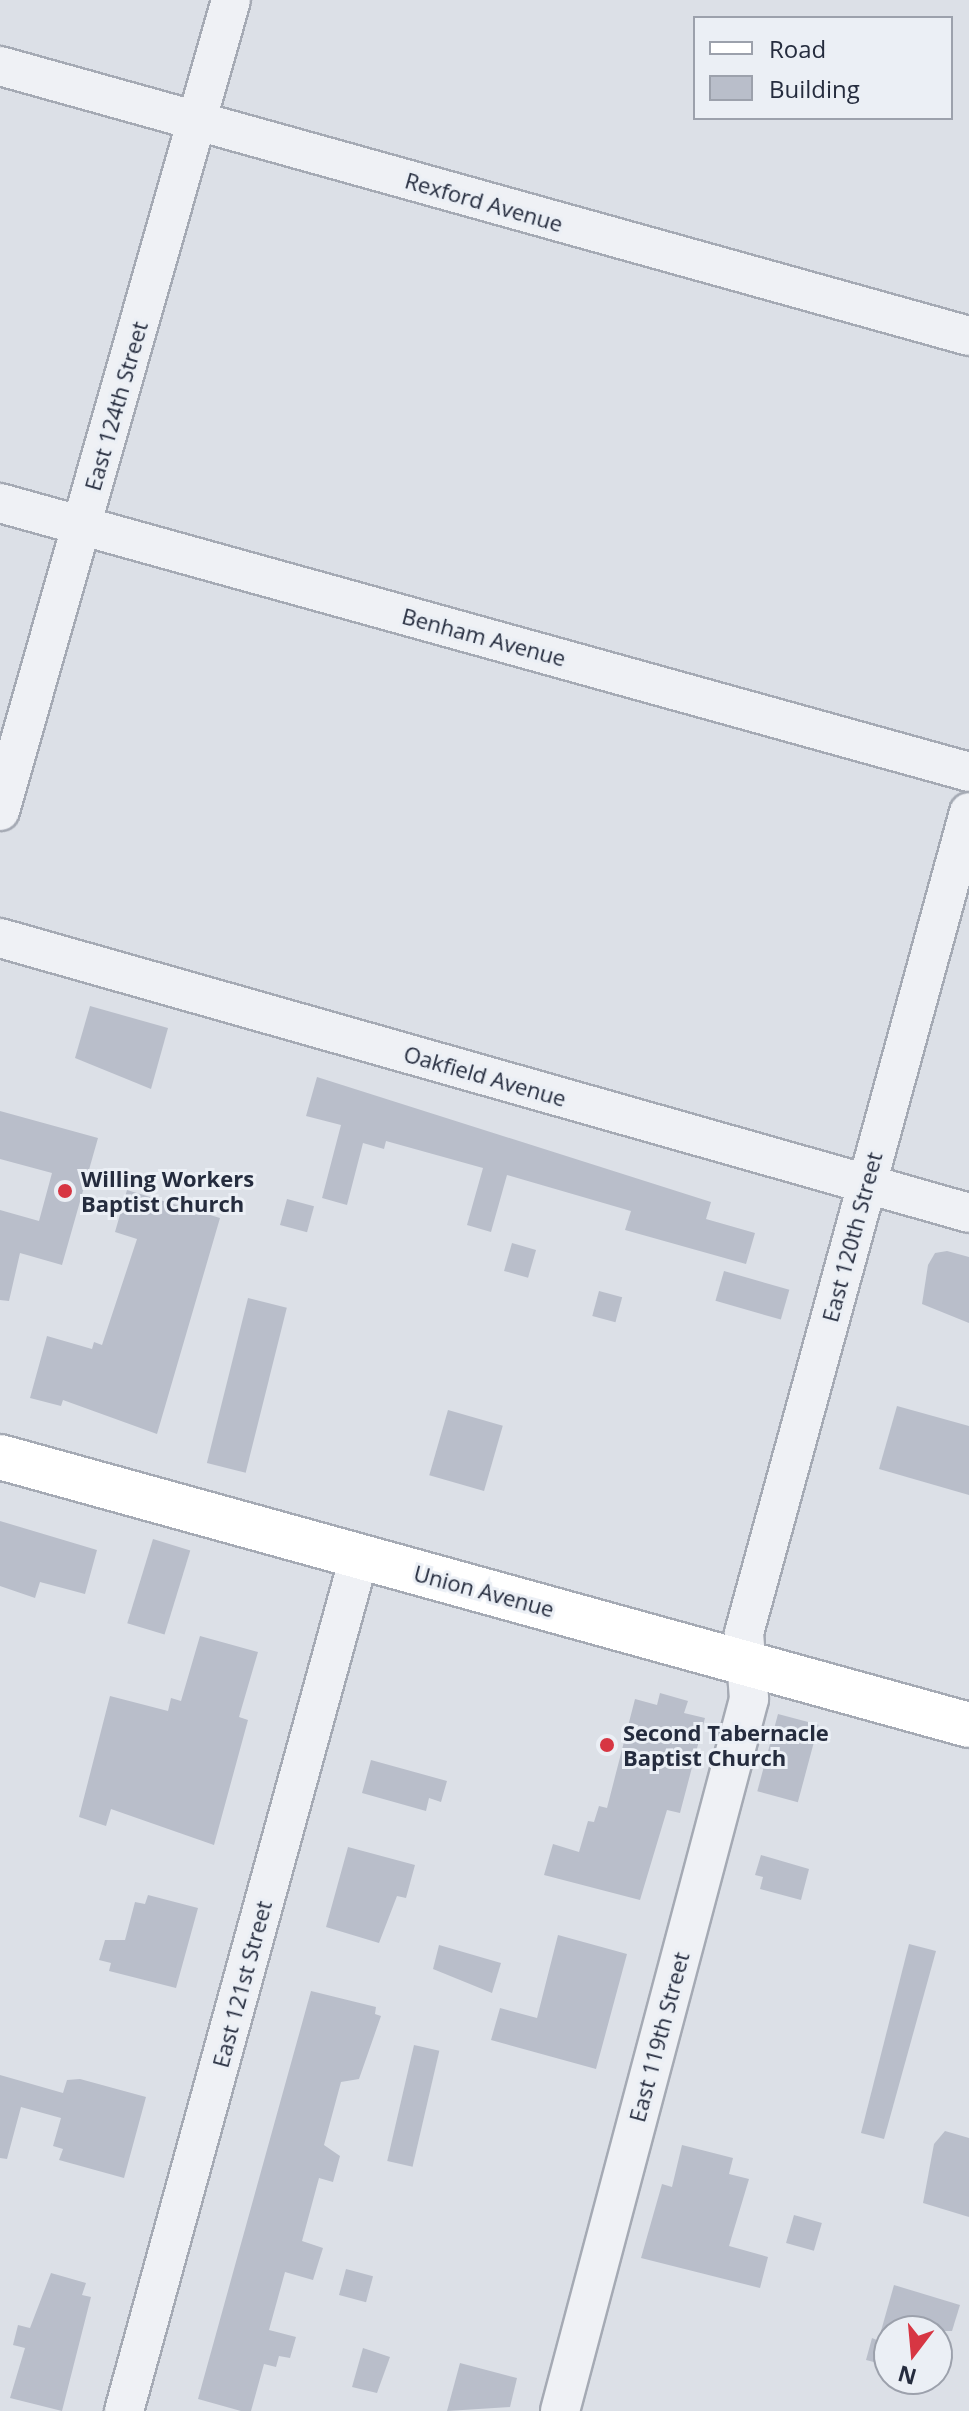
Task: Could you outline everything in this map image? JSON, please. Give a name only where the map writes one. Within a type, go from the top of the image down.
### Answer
[{"type":"main road","name":"Union Avenue","points":[[0,1457],[969,1725]]},
{"type":"street","name":"East 124th Street","points":[[0,811],[231,0]]},
{"type":"street","name":"Rexford Avenue","points":[[0,66],[969,336]]},
{"type":"street","name":"Benham Avenue","points":[[0,503],[969,772]]},
{"type":"street","name":"East 120th Street","points":[[744,1663],[744,1633],[969,812]]},
{"type":"street","name":"Oakfield Avenue","points":[[0,938],[867,1187],[969,1213]]},
{"type":"street","name":"East 121st Street","points":[[124,2411],[359,1557]]},
{"type":"street","name":"East 119th Street","points":[[560,2411],[749,1699],[744,1663]]},
{"type":"building","points":[[90,1006],[168,1028],[151,1089],[75,1058]]},
{"type":"building","points":[[317,1077],[711,1202],[706,1219],[755,1233],[746,1264],[625,1230],[631,1211],[507,1175],[491,1232],[467,1225],[483,1168],[386,1141],[384,1149],[363,1143],[347,1205],[322,1198],[341,1125],[306,1116]]},
{"type":"building","name":"Willing Workers Baptist Church","points":[[0,1111],[98,1138],[62,1265],[20,1253],[9,1301],[0,1300],[0,1210],[39,1221],[52,1173],[0,1159]]},
{"type":"building","points":[[127,1190],[220,1218],[157,1434],[63,1400],[61,1406],[30,1398],[47,1336],[92,1349],[94,1342],[102,1345],[137,1239],[115,1232]]},
{"type":"building","points":[[287,1199],[314,1206],[307,1232],[280,1225]]},
{"type":"building","points":[[512,1243],[536,1250],[528,1278],[504,1271]]},
{"type":"building","points":[[947,1251],[969,1257],[969,1323],[922,1304],[928,1265],[935,1253]]},
{"type":"building","points":[[724,1271],[789,1290],[781,1320],[715,1301]]},
{"type":"building","points":[[599,1291],[622,1297],[615,1322],[592,1316]]},
{"type":"building","points":[[248,1298],[287,1308],[246,1473],[207,1463]]},
{"type":"building","points":[[897,1406],[969,1426],[969,1495],[879,1469]]},
{"type":"building","points":[[448,1410],[503,1426],[484,1491],[429,1475]]},
{"type":"building","points":[[0,1521],[97,1550],[85,1594],[40,1582],[35,1598],[0,1586]]},
{"type":"building","points":[[153,1539],[190,1550],[165,1635],[127,1623]]},
{"type":"building","points":[[200,1636],[258,1652],[239,1717],[248,1720],[214,1845],[111,1809],[106,1826],[79,1817],[110,1696],[168,1711],[171,1698],[181,1701]]},
{"type":"building","points":[[660,1693],[688,1701],[684,1713],[705,1718],[680,1813],[667,1810],[640,1900],[544,1875],[553,1844],[579,1852],[588,1821],[594,1822],[599,1806],[607,1808],[635,1699],[657,1705]]},
{"type":"building","points":[[778,1714],[819,1725],[798,1802],[757,1791]]},
{"type":"building","points":[[371,1760],[447,1781],[441,1802],[429,1798],[426,1811],[362,1793]]},
{"type":"building","points":[[348,1847],[415,1865],[406,1898],[397,1896],[379,1943],[326,1927]]},
{"type":"building","points":[[761,1855],[809,1869],[801,1900],[760,1889],[763,1877],[755,1875]]},
{"type":"building","points":[[148,1895],[198,1908],[176,1988],[109,1971],[111,1963],[99,1960],[105,1940],[125,1940],[135,1902],[145,1904]]},
{"type":"building","points":[[558,1935],[627,1954],[596,2069],[491,2040],[500,2008],[537,2018]]},
{"type":"building","points":[[909,1944],[936,1951],[884,2139],[861,2133]]},
{"type":"building","points":[[439,1945],[501,1963],[492,1993],[433,1969]]},
{"type":"building","points":[[311,1991],[376,2007],[375,2014],[381,2016],[359,2079],[341,2082],[324,2145],[340,2156],[333,2182],[319,2178],[302,2241],[323,2248],[313,2280],[285,2272],[269,2330],[296,2337],[290,2358],[279,2356],[276,2367],[264,2364],[251,2411],[241,2411],[198,2399]]},
{"type":"building","points":[[414,2045],[439,2051],[413,2167],[387,2161]]},
{"type":"building","points":[[0,2075],[63,2093],[67,2080],[80,2079],[146,2097],[124,2178],[59,2160],[63,2149],[53,2146],[61,2118],[21,2107],[7,2159],[0,2158]]},
{"type":"building","points":[[945,2131],[969,2138],[969,2217],[923,2203],[934,2144]]},
{"type":"building","points":[[682,2145],[733,2158],[729,2174],[749,2179],[729,2246],[768,2257],[760,2288],[641,2258],[662,2184],[672,2187]]},
{"type":"building","points":[[794,2215],[822,2223],[814,2251],[786,2243]]},
{"type":"building","points":[[346,2269],[373,2276],[366,2302],[339,2295]]},
{"type":"building","points":[[51,2273],[86,2283],[82,2295],[91,2297],[62,2411],[10,2398],[25,2348],[13,2345],[18,2325],[30,2328]]},
{"type":"building","points":[[894,2285],[960,2305],[953,2328],[953,2315],[886,2315]]},
{"type":"building","points":[[872,2338],[873,2362],[866,2360]]},
{"type":"building","points":[[363,2348],[390,2357],[377,2393],[352,2387]]},
{"type":"building","points":[[460,2363],[517,2378],[510,2407],[447,2411]]},
{"type":"place","name":"Willing Workers Baptist Church","points":[[65,1191]]},
{"type":"place","name":"Second Tabernacle Baptist Church","points":[[607,1745]]}]
